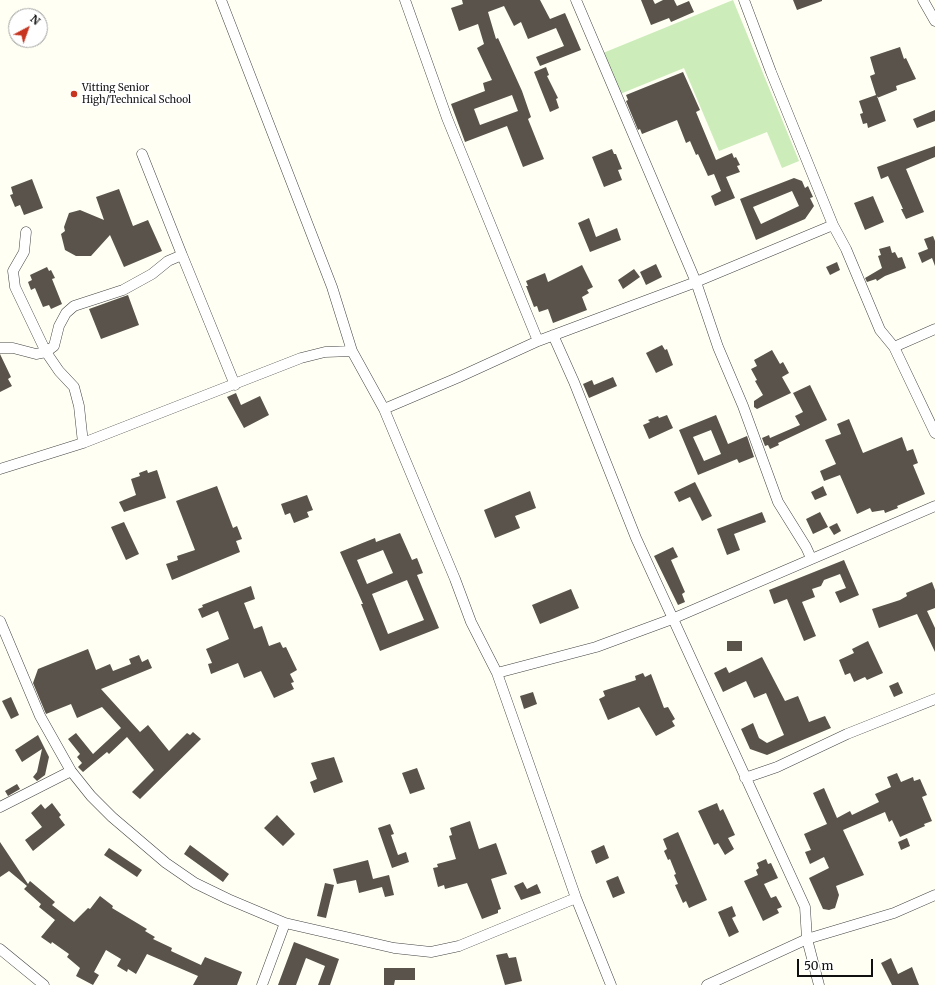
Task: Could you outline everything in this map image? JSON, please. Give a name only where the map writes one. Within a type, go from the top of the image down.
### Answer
[{"type":"street","points":[[221,0],[332,287],[352,351],[384,409],[471,622],[497,673],[576,898],[611,985]]},
{"type":"street","points":[[405,0],[446,118],[538,341]]},
{"type":"street","points":[[576,0],[696,282],[718,347],[743,406],[778,502],[806,547],[811,558]]},
{"type":"street","points":[[744,0],[771,72],[833,225],[846,249],[880,330],[894,348],[935,433]]},
{"type":"street","points":[[923,0],[935,21]]},
{"type":"street","points":[[142,154],[235,385]]},
{"type":"street","points":[[384,409],[538,341],[696,282],[833,225]]},
{"type":"street","points":[[26,232],[24,252],[13,271],[15,287],[46,352],[59,371],[74,387],[83,443]]},
{"type":"street","points":[[0,348],[13,348],[36,354],[46,352],[54,346],[59,326],[66,313],[74,306],[122,290],[152,274],[168,261],[182,255]]},
{"type":"street","points":[[894,348],[935,329]]},
{"type":"street","points":[[553,335],[574,382],[636,538],[805,907],[806,939],[819,985]]},
{"type":"street","points":[[0,469],[83,443],[301,358],[325,352],[352,351]]},
{"type":"street","points":[[497,673],[596,647],[672,619],[935,506]]},
{"type":"street","points":[[0,621],[40,716],[71,772],[91,796],[112,816],[166,863],[195,883],[285,923],[394,948],[431,952],[459,946],[576,898]]},
{"type":"street","points":[[745,778],[777,767],[847,734],[935,699]]},
{"type":"street","points":[[0,807],[71,772]]},
{"type":"street","points":[[707,985],[806,939],[894,913],[935,895]]},
{"type":"street","points":[[262,985],[285,923]]},
{"type":"street","points":[[0,949],[44,985]]},
{"type":"green space","points":[[733,0],[799,161],[782,168],[767,132],[719,151],[684,68],[620,94],[603,53]]},
{"type":"building","points":[[462,0],[540,0],[550,19],[565,13],[581,50],[540,66],[536,57],[564,46],[556,28],[528,39],[521,22],[514,26],[504,6],[488,12],[496,39],[498,38],[522,91],[531,117],[528,119],[544,159],[523,167],[507,126],[465,142],[451,104],[485,91],[483,83],[492,80],[477,48],[484,44],[478,24],[459,31],[451,8],[463,4]],"holes":[[[512,95],[518,111],[480,125],[474,109]]]},
{"type":"building","points":[[641,0],[653,0],[655,4],[663,0],[674,0],[677,6],[689,1],[694,12],[671,22],[669,18],[651,25]]},
{"type":"building","points":[[793,0],[822,0],[822,1],[797,10]]},
{"type":"building","points":[[900,47],[904,59],[906,58],[916,79],[896,86],[897,90],[878,98],[886,121],[868,128],[867,123],[863,124],[860,114],[863,113],[859,101],[876,95],[870,76],[875,74],[870,57]]},
{"type":"building","points":[[546,67],[549,75],[547,76],[558,98],[556,99],[559,108],[550,112],[534,72]]},
{"type":"building","points":[[683,72],[700,110],[696,112],[716,160],[732,153],[740,165],[737,166],[740,172],[726,177],[735,198],[715,206],[711,196],[721,191],[714,174],[708,176],[690,141],[686,143],[677,120],[642,134],[640,129],[638,130],[626,101],[628,100],[626,95]]},
{"type":"building","points":[[935,110],[935,121],[917,128],[913,119]]},
{"type":"building","points":[[935,146],[935,157],[906,169],[924,212],[906,219],[888,176],[881,179],[877,167]]},
{"type":"building","points":[[612,149],[614,154],[616,154],[622,169],[618,170],[622,180],[604,187],[592,157]]},
{"type":"building","points":[[794,178],[802,181],[805,188],[808,186],[813,197],[810,198],[814,206],[805,219],[756,240],[740,199]],"holes":[[[792,191],[799,206],[761,224],[753,207]]]},
{"type":"building","points":[[32,179],[43,208],[24,215],[20,205],[15,207],[10,195],[13,194],[11,187]]},
{"type":"building","points":[[119,189],[133,226],[148,220],[162,251],[124,267],[110,235],[91,256],[76,256],[65,250],[61,234],[65,231],[64,227],[69,213],[80,210],[104,220],[96,197]]},
{"type":"building","points":[[873,196],[884,222],[865,230],[854,203]]},
{"type":"building","points":[[589,218],[596,237],[617,228],[621,240],[590,252],[578,223]]},
{"type":"building","points":[[933,236],[935,241],[935,266],[932,258],[922,263],[918,253],[928,249],[924,239]]},
{"type":"building","points":[[890,246],[892,253],[895,252],[898,258],[902,257],[906,268],[885,276],[877,281],[876,279],[867,282],[865,278],[882,268],[878,256],[881,255],[879,249]]},
{"type":"building","points":[[837,262],[840,270],[830,275],[826,267]]},
{"type":"building","points":[[656,264],[662,277],[646,285],[640,272]]},
{"type":"building","points":[[582,265],[593,287],[587,290],[589,293],[582,297],[587,310],[553,323],[548,309],[539,312],[537,306],[534,307],[526,286],[528,286],[526,281],[545,273],[548,282]]},
{"type":"building","points":[[47,267],[49,271],[51,270],[55,278],[52,279],[62,304],[51,309],[49,305],[43,307],[35,288],[31,290],[28,282],[32,280],[30,275]]},
{"type":"building","points":[[634,269],[640,277],[623,289],[618,280]]},
{"type":"building","points":[[128,295],[139,325],[101,339],[89,309]]},
{"type":"building","points":[[662,345],[665,350],[667,349],[673,365],[656,373],[646,353]]},
{"type":"building","points":[[772,350],[780,364],[783,362],[789,373],[782,377],[791,393],[757,409],[754,407],[754,401],[763,395],[755,381],[757,380],[751,369],[757,366],[754,360]]},
{"type":"building","points":[[0,354],[11,377],[8,379],[12,386],[0,392]]},
{"type":"building","points":[[613,377],[617,386],[589,398],[583,384],[592,380],[594,385]]},
{"type":"building","points":[[810,385],[827,420],[778,443],[779,445],[770,449],[768,445],[765,446],[762,438],[769,435],[770,438],[800,425],[795,416],[803,412],[793,393]]},
{"type":"building","points":[[236,393],[241,405],[260,396],[269,415],[244,428],[227,397]]},
{"type":"building","points":[[667,415],[673,428],[649,439],[643,425],[650,422],[648,420],[658,416],[659,418]]},
{"type":"building","points":[[716,415],[728,444],[747,436],[754,457],[739,463],[737,459],[698,475],[679,430]],"holes":[[[711,430],[721,454],[704,461],[693,437]]]},
{"type":"building","points":[[849,419],[863,453],[902,437],[907,451],[913,449],[918,463],[913,465],[925,494],[885,513],[884,510],[872,512],[870,508],[857,514],[840,475],[824,481],[820,471],[836,464],[825,440],[841,434],[837,424]]},
{"type":"building","points":[[147,470],[148,473],[157,470],[166,498],[124,512],[119,502],[136,495],[131,479],[140,476],[139,473]]},
{"type":"building","points":[[695,482],[712,516],[702,521],[690,497],[679,502],[674,492]]},
{"type":"building","points":[[217,486],[233,528],[237,526],[242,539],[236,541],[240,552],[172,580],[166,564],[178,560],[177,556],[195,550],[176,501]]},
{"type":"building","points":[[823,486],[827,495],[815,500],[811,492]]},
{"type":"building","points":[[530,491],[536,508],[515,516],[520,528],[495,538],[484,510]]},
{"type":"building","points":[[307,495],[313,510],[307,512],[309,517],[294,523],[290,513],[285,515],[281,504]]},
{"type":"building","points":[[762,512],[766,522],[734,534],[740,550],[727,555],[717,529]]},
{"type":"building","points":[[820,512],[828,527],[813,534],[806,519]]},
{"type":"building","points":[[124,522],[139,554],[126,560],[111,527]]},
{"type":"building","points":[[837,523],[841,531],[834,535],[829,527]]},
{"type":"building","points":[[400,533],[412,560],[417,558],[423,573],[417,575],[439,628],[380,651],[361,604],[363,604],[340,552],[375,538],[376,542]],"holes":[[[383,550],[393,573],[367,584],[357,560]],[[407,580],[424,620],[388,634],[372,594]]]},
{"type":"building","points":[[673,547],[678,557],[671,560],[685,592],[682,594],[685,602],[678,605],[654,556]]},
{"type":"building","points":[[844,560],[859,595],[840,603],[835,592],[846,588],[840,574],[824,580],[821,586],[812,589],[815,597],[802,602],[816,636],[804,641],[787,599],[774,604],[769,590]]},
{"type":"building","points":[[932,582],[935,590],[935,608],[927,611],[935,628],[935,652],[917,614],[879,628],[872,609],[900,600],[907,596],[906,593]]},
{"type":"building","points":[[251,586],[255,599],[244,603],[254,629],[262,626],[269,646],[280,642],[283,648],[286,647],[297,670],[290,674],[294,682],[291,683],[294,689],[274,698],[261,671],[244,678],[238,663],[211,674],[208,664],[212,663],[206,649],[229,639],[218,611],[202,618],[198,609],[203,607],[202,605]]},
{"type":"building","points":[[571,589],[579,608],[540,624],[532,605]]},
{"type":"building","points":[[727,641],[742,641],[742,651],[727,651]]},
{"type":"building","points":[[868,641],[883,673],[867,680],[865,677],[854,682],[850,673],[845,675],[839,660],[854,653],[852,649]]},
{"type":"building","points":[[88,649],[96,670],[110,664],[113,671],[131,664],[129,659],[139,655],[142,662],[148,659],[152,668],[101,689],[140,732],[148,725],[169,751],[187,733],[190,735],[193,732],[201,739],[140,799],[132,792],[154,770],[127,737],[109,754],[107,752],[83,772],[78,767],[82,763],[77,757],[80,754],[68,739],[76,733],[93,754],[121,728],[102,707],[77,718],[71,704],[46,714],[33,683],[38,669]]},
{"type":"building","points":[[762,657],[785,701],[798,696],[809,722],[825,716],[831,728],[767,755],[750,749],[741,729],[753,723],[759,738],[767,743],[784,735],[766,693],[754,698],[746,681],[723,692],[714,673],[726,667],[729,673]]},
{"type":"building","points":[[643,673],[645,677],[651,674],[664,708],[668,707],[675,719],[672,721],[675,726],[656,736],[639,707],[608,720],[599,699],[605,696],[603,691],[636,680],[635,676]]},
{"type":"building","points":[[898,682],[903,693],[894,697],[889,686]]},
{"type":"building","points":[[533,692],[537,704],[524,709],[520,696]]},
{"type":"building","points":[[11,697],[19,715],[11,719],[2,701]]},
{"type":"building","points":[[38,735],[49,757],[45,775],[37,781],[33,777],[37,772],[42,749],[22,762],[15,750]]},
{"type":"building","points":[[334,757],[343,782],[314,793],[310,782],[317,779],[311,763]]},
{"type":"building","points":[[417,768],[425,789],[410,794],[402,773]]},
{"type":"building","points":[[897,773],[901,782],[913,777],[914,781],[920,779],[927,795],[922,797],[932,821],[924,824],[925,826],[900,837],[892,820],[889,822],[885,812],[843,830],[864,875],[836,886],[839,895],[835,908],[829,910],[823,909],[809,878],[829,868],[824,857],[810,864],[805,852],[811,850],[804,834],[827,824],[813,793],[824,788],[837,818],[850,811],[852,815],[879,802],[875,794],[891,787],[887,777]]},
{"type":"building","points":[[17,784],[20,789],[8,796],[5,791]]},
{"type":"building","points":[[52,803],[61,815],[59,817],[65,825],[33,851],[25,840],[42,827],[31,813],[41,804],[45,809]]},
{"type":"building","points":[[717,803],[720,811],[723,809],[735,835],[728,838],[734,849],[725,855],[718,843],[714,845],[698,811]]},
{"type":"building","points":[[277,815],[295,834],[283,846],[264,828]]},
{"type":"building","points":[[470,821],[479,849],[496,843],[507,874],[491,879],[501,909],[498,910],[498,913],[482,919],[467,883],[445,889],[444,885],[438,887],[433,868],[438,867],[437,864],[456,859],[449,836],[452,835],[450,828]]},
{"type":"building","points":[[390,824],[394,834],[391,835],[398,855],[406,852],[409,862],[392,868],[378,828]]},
{"type":"building","points":[[678,832],[707,900],[689,908],[686,901],[683,903],[675,885],[678,884],[674,875],[676,874],[670,859],[668,860],[664,851],[667,849],[663,839]]},
{"type":"building","points":[[907,838],[910,846],[901,850],[898,842]]},
{"type":"building","points":[[0,842],[28,884],[30,881],[55,902],[52,905],[74,922],[88,908],[90,909],[100,896],[113,906],[112,908],[147,929],[145,931],[155,937],[153,939],[172,948],[171,951],[201,965],[205,957],[242,972],[237,985],[193,985],[198,976],[147,954],[136,974],[128,969],[127,972],[117,966],[121,959],[106,950],[94,972],[99,975],[93,985],[76,976],[80,968],[67,957],[69,954],[52,942],[51,944],[41,937],[55,920],[39,907],[41,904],[24,889],[27,886],[9,871],[0,877]]},
{"type":"building","points":[[190,845],[229,874],[223,882],[184,854]]},
{"type":"building","points":[[604,845],[609,858],[596,864],[591,851]]},
{"type":"building","points":[[109,848],[142,870],[137,877],[104,855]]},
{"type":"building","points":[[766,859],[768,864],[771,863],[778,878],[764,884],[771,898],[776,896],[782,907],[777,909],[779,913],[763,921],[744,881],[758,875],[756,870],[759,868],[757,863]]},
{"type":"building","points":[[368,860],[373,879],[389,875],[394,895],[385,897],[382,887],[359,893],[356,880],[337,884],[333,869]]},
{"type":"building","points":[[618,876],[625,893],[613,898],[606,881]]},
{"type":"building","points":[[523,882],[527,889],[537,884],[541,893],[521,900],[514,886]]},
{"type":"building","points":[[325,883],[334,885],[326,918],[317,916]]},
{"type":"building","points":[[732,906],[736,916],[732,918],[739,932],[729,937],[718,912]]},
{"type":"building","points":[[294,942],[339,959],[330,985],[318,985],[325,966],[306,958],[296,985],[278,985]]},
{"type":"building","points":[[507,953],[509,958],[516,957],[522,981],[505,985],[496,955]]},
{"type":"building","points":[[891,958],[898,974],[912,967],[919,985],[892,985],[881,963]]},
{"type":"building","points":[[384,968],[415,968],[415,980],[395,980],[394,985],[384,985]]},
{"type":"place","name":"Vitting Senior High/Technical School","points":[[74,94]]}]
